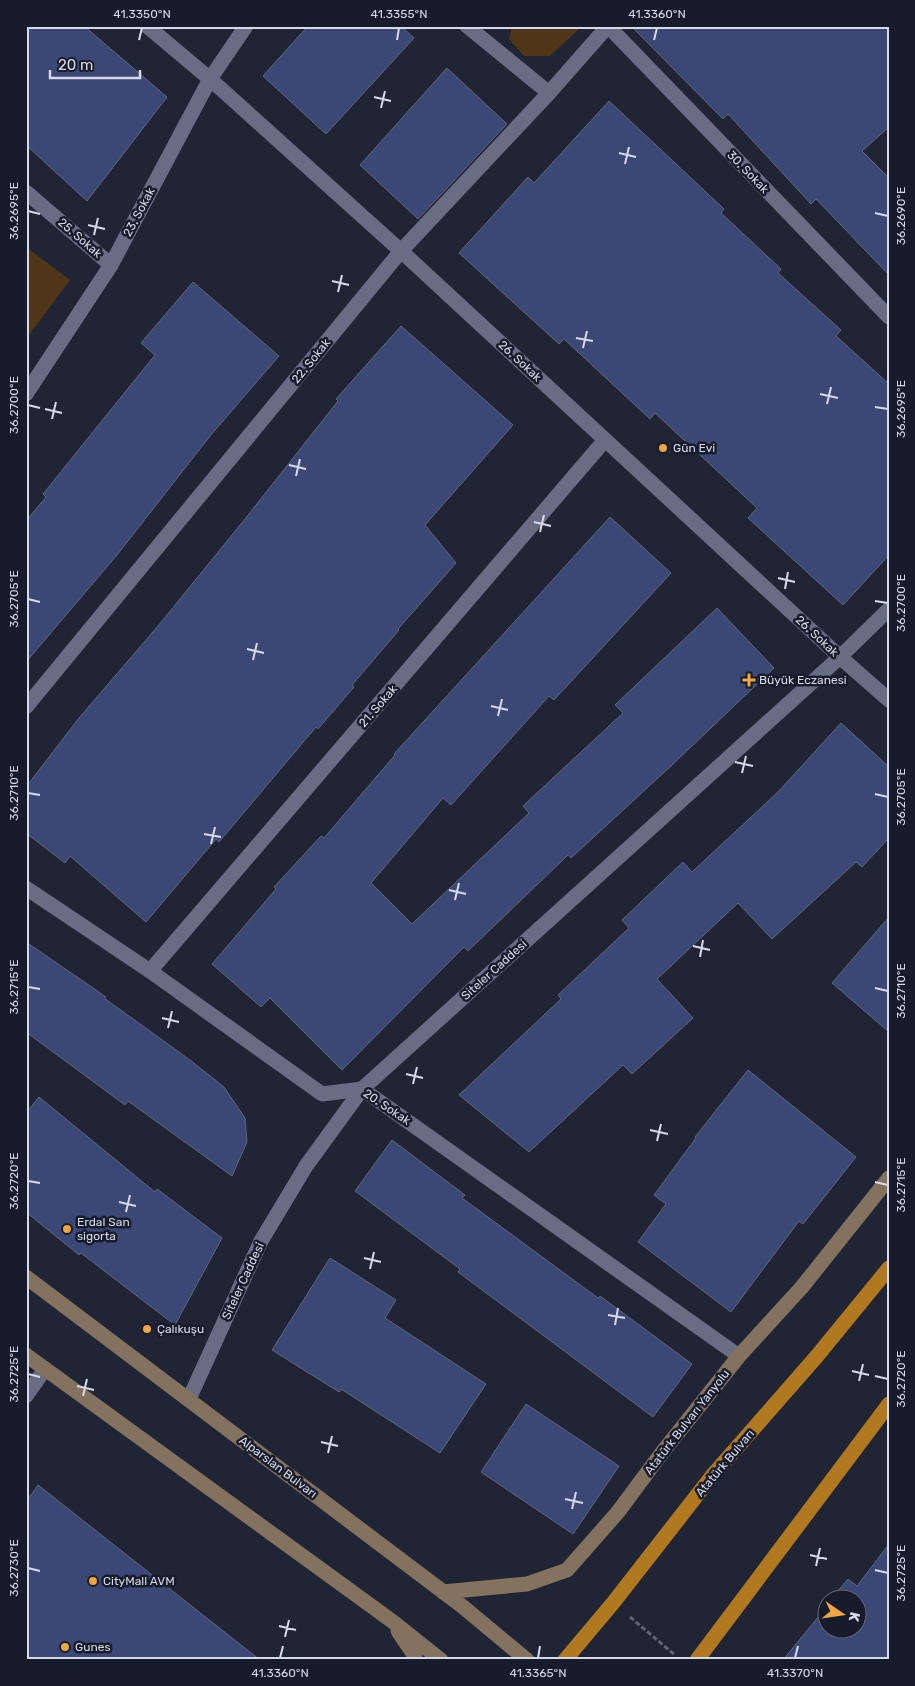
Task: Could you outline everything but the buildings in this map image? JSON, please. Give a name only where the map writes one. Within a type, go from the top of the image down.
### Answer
[{"type":"highway","name":"Atatürk Bulvarı","points":[[565,1660],[613,1603],[712,1476],[817,1356],[889,1268]]},
{"type":"highway","points":[[697,1660],[889,1404]]},
{"type":"main road","name":"Atatürk Bulvarı Yanyolu","points":[[443,1592],[527,1584],[567,1570],[618,1512],[738,1356],[802,1287],[889,1178]]},
{"type":"main road","name":"Alparslan Bulvarı","points":[[26,1277],[462,1606],[527,1660]]},
{"type":"main road","points":[[26,1355],[392,1621],[441,1660]]},
{"type":"main road","points":[[392,1621],[415,1656],[415,1660]]},
{"type":"street","name":"26. Sokak","points":[[147,26],[210,79],[401,251],[840,657],[889,700]]},
{"type":"street","name":"23. Sokak","points":[[26,394],[111,266],[210,79],[246,26]]},
{"type":"street","name":"22. Sokak","points":[[26,707],[401,251],[549,93],[608,26]]},
{"type":"street","name":"30. Sokak","points":[[608,26],[889,317]]},
{"type":"street","points":[[476,29],[549,93]]},
{"type":"street","name":"25. Sokak","points":[[26,192],[111,266]]},
{"type":"street","name":"21. Sokak","points":[[150,971],[605,440]]},
{"type":"street","name":"Siteler Caddesi","points":[[189,1399],[261,1241],[306,1166],[362,1089],[840,657],[889,609]]},
{"type":"street","name":"20. Sokak","points":[[26,888],[150,971],[322,1094],[362,1089],[738,1356]]},
{"type":"street","points":[[26,1396],[46,1369]]},
{"type":"shaded area","points":[[512,26],[582,26],[550,56],[524,56],[509,39]]},
{"type":"shaded area","points":[[26,247],[70,280],[26,339]]},
{"type":"place","name":"Gün Evi","points":[[663,448]]},
{"type":"place","name":"Büyük Eczanesi","points":[[749,680]]},
{"type":"place","name":"Erdal San sigorta","points":[[67,1229]]},
{"type":"place","name":"Çalıkuşu","points":[[147,1329]]},
{"type":"place","name":"CityMall AVM","points":[[93,1581]]},
{"type":"place","name":"Gunes","points":[[65,1647]]}]
